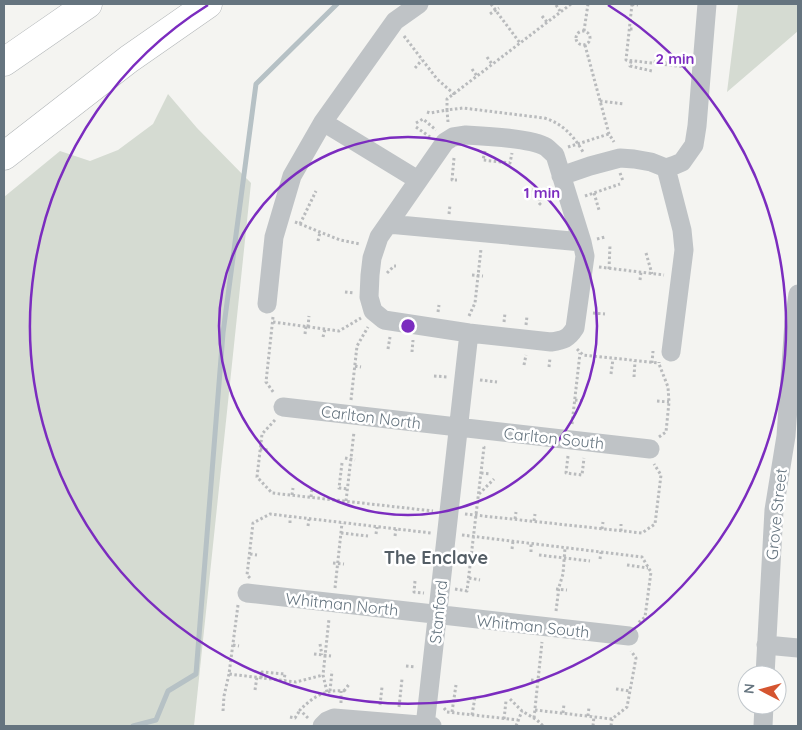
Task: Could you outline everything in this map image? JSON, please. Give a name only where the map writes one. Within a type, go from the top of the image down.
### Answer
[{"type":"highway","points":[[4,62],[88,4]]},
{"type":"highway","points":[[4,156],[129,58],[208,4]]},
{"type":"street","points":[[270,309],[274,237],[292,176],[323,122],[395,21],[419,4]]},
{"type":"street","points":[[556,181],[590,166],[620,158],[651,162],[666,168],[682,162],[694,145],[708,4]]},
{"type":"street","points":[[323,122],[418,180]]},
{"type":"street","points":[[466,135],[498,146],[535,143],[545,146],[555,155],[556,181],[590,242],[585,256],[575,328],[570,335],[563,340],[551,342],[468,327],[384,320],[373,311],[369,298],[370,275],[372,258],[379,237],[418,180],[444,142],[466,135]]},
{"type":"street","points":[[663,357],[684,250],[682,230],[666,168]]},
{"type":"street","points":[[388,224],[590,242]]},
{"type":"street","name":"Grove Street","points":[[765,665],[774,510],[792,437],[794,322],[798,294]]},
{"type":"street","name":"Stanford","points":[[317,724],[334,718],[429,726],[437,615],[468,327]]},
{"type":"street","name":"Carlton North","points":[[280,408],[458,427]]},
{"type":"street","name":"Carlton South","points":[[458,427],[652,450]]},
{"type":"street","name":"Whitman North","points":[[245,592],[437,615]]},
{"type":"street","name":"Whitman South","points":[[437,615],[630,638]]},
{"type":"street","points":[[766,645],[798,648]]},
{"type":"path","points":[[491,4],[497,9],[520,43]]},
{"type":"path","points":[[427,112],[447,110],[448,99],[571,4]]},
{"type":"path","points":[[584,31],[588,4]]},
{"type":"path","points":[[638,5],[632,4],[626,60],[694,68]]},
{"type":"path","points":[[556,5],[560,12]]},
{"type":"path","points":[[490,14],[497,9]]},
{"type":"path","points":[[542,16],[547,22]]},
{"type":"path","points":[[630,29],[635,29]]},
{"type":"path","points":[[584,31],[579,32],[576,39],[581,45],[585,45]]},
{"type":"path","points":[[584,31],[591,38],[585,45]]},
{"type":"path","points":[[400,32],[437,79],[454,94]]},
{"type":"path","points":[[585,45],[609,134],[615,143]]},
{"type":"path","points":[[631,61],[630,66],[654,70],[656,57]]},
{"type":"path","points":[[487,58],[492,64]]},
{"type":"path","points":[[666,59],[666,64]]},
{"type":"path","points":[[415,68],[422,60]]},
{"type":"path","points":[[425,64],[429,61]]},
{"type":"path","points":[[472,69],[477,76]]},
{"type":"path","points":[[600,101],[624,104]]},
{"type":"path","points":[[433,139],[416,125],[423,119],[439,132]]},
{"type":"path","points":[[560,150],[609,134]]},
{"type":"path","points":[[512,151],[510,163],[484,160],[485,148],[498,146],[519,152]]},
{"type":"path","points":[[454,156],[452,180],[457,180]]},
{"type":"path","points":[[532,190],[540,191],[556,181]]},
{"type":"path","points":[[580,198],[620,184]]},
{"type":"path","points":[[300,224],[316,191]]},
{"type":"path","points":[[539,203],[540,191]]},
{"type":"path","points":[[594,193],[599,210]]},
{"type":"path","points":[[293,222],[340,240],[364,244],[363,248]]},
{"type":"path","points":[[318,241],[320,232]]},
{"type":"path","points":[[468,327],[475,303],[482,243]]},
{"type":"path","points":[[609,269],[610,245]]},
{"type":"path","points":[[646,253],[652,274]]},
{"type":"path","points":[[596,267],[670,276]]},
{"type":"path","points":[[383,277],[384,268]]},
{"type":"path","points":[[640,280],[641,272]]},
{"type":"path","points":[[472,275],[483,276]]},
{"type":"path","points":[[270,309],[273,322],[270,365],[266,382],[280,408],[262,434],[257,477],[272,493],[439,511]]},
{"type":"path","points":[[273,322],[339,330],[363,318],[360,313]]},
{"type":"path","points":[[590,315],[590,313],[605,314]]},
{"type":"path","points":[[305,334],[309,316]]},
{"type":"path","points":[[350,408],[357,346],[370,326]]},
{"type":"path","points":[[323,337],[325,329]]},
{"type":"path","points":[[388,349],[388,335],[398,336]]},
{"type":"path","points":[[412,352],[413,338],[421,338]]},
{"type":"path","points":[[459,513],[642,533],[655,524],[656,494],[660,475],[652,450],[666,432],[666,416],[669,402],[663,357],[635,361],[583,355],[574,347],[578,343]]},
{"type":"path","points":[[572,425],[580,352]]},
{"type":"path","points":[[612,374],[613,358]]},
{"type":"path","points":[[634,377],[635,361]]},
{"type":"path","points":[[355,366],[361,367]]},
{"type":"path","points":[[347,374],[354,375]]},
{"type":"path","points":[[434,376],[454,378]]},
{"type":"path","points":[[476,380],[497,382]]},
{"type":"path","points":[[570,392],[576,392]]},
{"type":"path","points":[[575,400],[585,401]]},
{"type":"path","points":[[657,400],[669,402]]},
{"type":"path","points":[[346,501],[353,459],[355,426]]},
{"type":"path","points":[[452,589],[467,591],[484,447],[477,446]]},
{"type":"path","points":[[260,449],[268,450]]},
{"type":"path","points":[[569,449],[566,473],[582,475],[585,452]]},
{"type":"path","points":[[345,458],[353,459]]},
{"type":"path","points":[[342,463],[339,488],[348,489]]},
{"type":"path","points":[[481,473],[492,474]]},
{"type":"path","points":[[479,494],[494,479]]},
{"type":"path","points":[[292,495],[293,488]]},
{"type":"path","points":[[311,497],[312,489]]},
{"type":"path","points":[[515,519],[516,512]]},
{"type":"path","points":[[223,711],[235,632],[245,592],[253,523],[270,514],[436,533]]},
{"type":"path","points":[[534,514],[534,522]]},
{"type":"path","points":[[290,517],[290,524]]},
{"type":"path","points":[[308,526],[309,519]]},
{"type":"path","points":[[602,529],[603,522]]},
{"type":"path","points":[[334,596],[342,523]]},
{"type":"path","points":[[621,524],[621,531]]},
{"type":"path","points":[[376,534],[377,527]]},
{"type":"path","points":[[395,536],[396,529]]},
{"type":"path","points":[[341,533],[368,536]]},
{"type":"path","points":[[457,534],[642,557],[651,572],[645,599],[645,617],[630,638],[636,658],[625,709],[612,718],[535,710]]},
{"type":"path","points":[[512,549],[513,541]]},
{"type":"path","points":[[531,544],[531,552]]},
{"type":"path","points":[[556,614],[557,589],[562,574],[565,548]]},
{"type":"path","points":[[600,559],[601,552]]},
{"type":"path","points":[[250,554],[257,554]]},
{"type":"path","points":[[618,561],[619,554]]},
{"type":"path","points":[[540,555],[590,561]]},
{"type":"path","points":[[333,563],[344,564]]},
{"type":"path","points":[[626,565],[648,568]]},
{"type":"path","points":[[469,578],[480,580]]},
{"type":"path","points":[[415,581],[414,592],[429,594]]},
{"type":"path","points":[[557,589],[567,590]]},
{"type":"path","points":[[328,692],[322,675],[323,642],[330,613]]},
{"type":"path","points":[[235,632],[240,632]]},
{"type":"path","points":[[534,718],[540,679],[543,639],[538,638]]},
{"type":"path","points":[[323,642],[323,655]]},
{"type":"path","points":[[233,645],[239,646]]},
{"type":"path","points":[[314,654],[331,656]]},
{"type":"path","points":[[328,692],[332,671]]},
{"type":"path","points":[[261,678],[262,672],[285,674],[284,680]]},
{"type":"path","points":[[272,679],[273,673]]},
{"type":"path","points":[[229,674],[296,682],[322,675]]},
{"type":"path","points":[[626,676],[632,677]]},
{"type":"path","points":[[255,690],[256,677]]},
{"type":"path","points":[[402,679],[399,707],[405,707]]},
{"type":"path","points":[[530,680],[540,679]]},
{"type":"path","points":[[341,706],[344,691],[350,683]]},
{"type":"path","points":[[452,712],[456,685]]},
{"type":"path","points":[[380,705],[382,687]]},
{"type":"path","points":[[616,689],[630,691]]},
{"type":"path","points":[[290,718],[295,718],[300,710],[311,700],[328,692],[344,691]]},
{"type":"path","points":[[472,715],[475,697]]},
{"type":"path","points":[[504,719],[508,700],[543,726]]},
{"type":"path","points":[[564,704],[564,713]]},
{"type":"path","points":[[442,706],[447,712],[518,720]]},
{"type":"path","points":[[588,716],[589,707]]},
{"type":"path","points":[[300,710],[317,724]]},
{"type":"path","points":[[516,726],[522,711]]},
{"type":"path","points":[[593,726],[594,716]]},
{"type":"path","points":[[611,726],[612,718]]},
{"type":"shaded area","points":[[738,4],[798,4],[798,31],[727,92]]},
{"type":"shaded area","points":[[168,94],[197,128],[251,183],[194,726],[4,726],[4,197],[60,151],[90,161],[118,150],[153,124]]},
{"type":"waterway","points":[[133,726],[156,720],[168,691],[196,674],[223,333],[256,84],[337,4]]},
{"type":"district","name":"The Enclave","points":[[436,558]]}]
